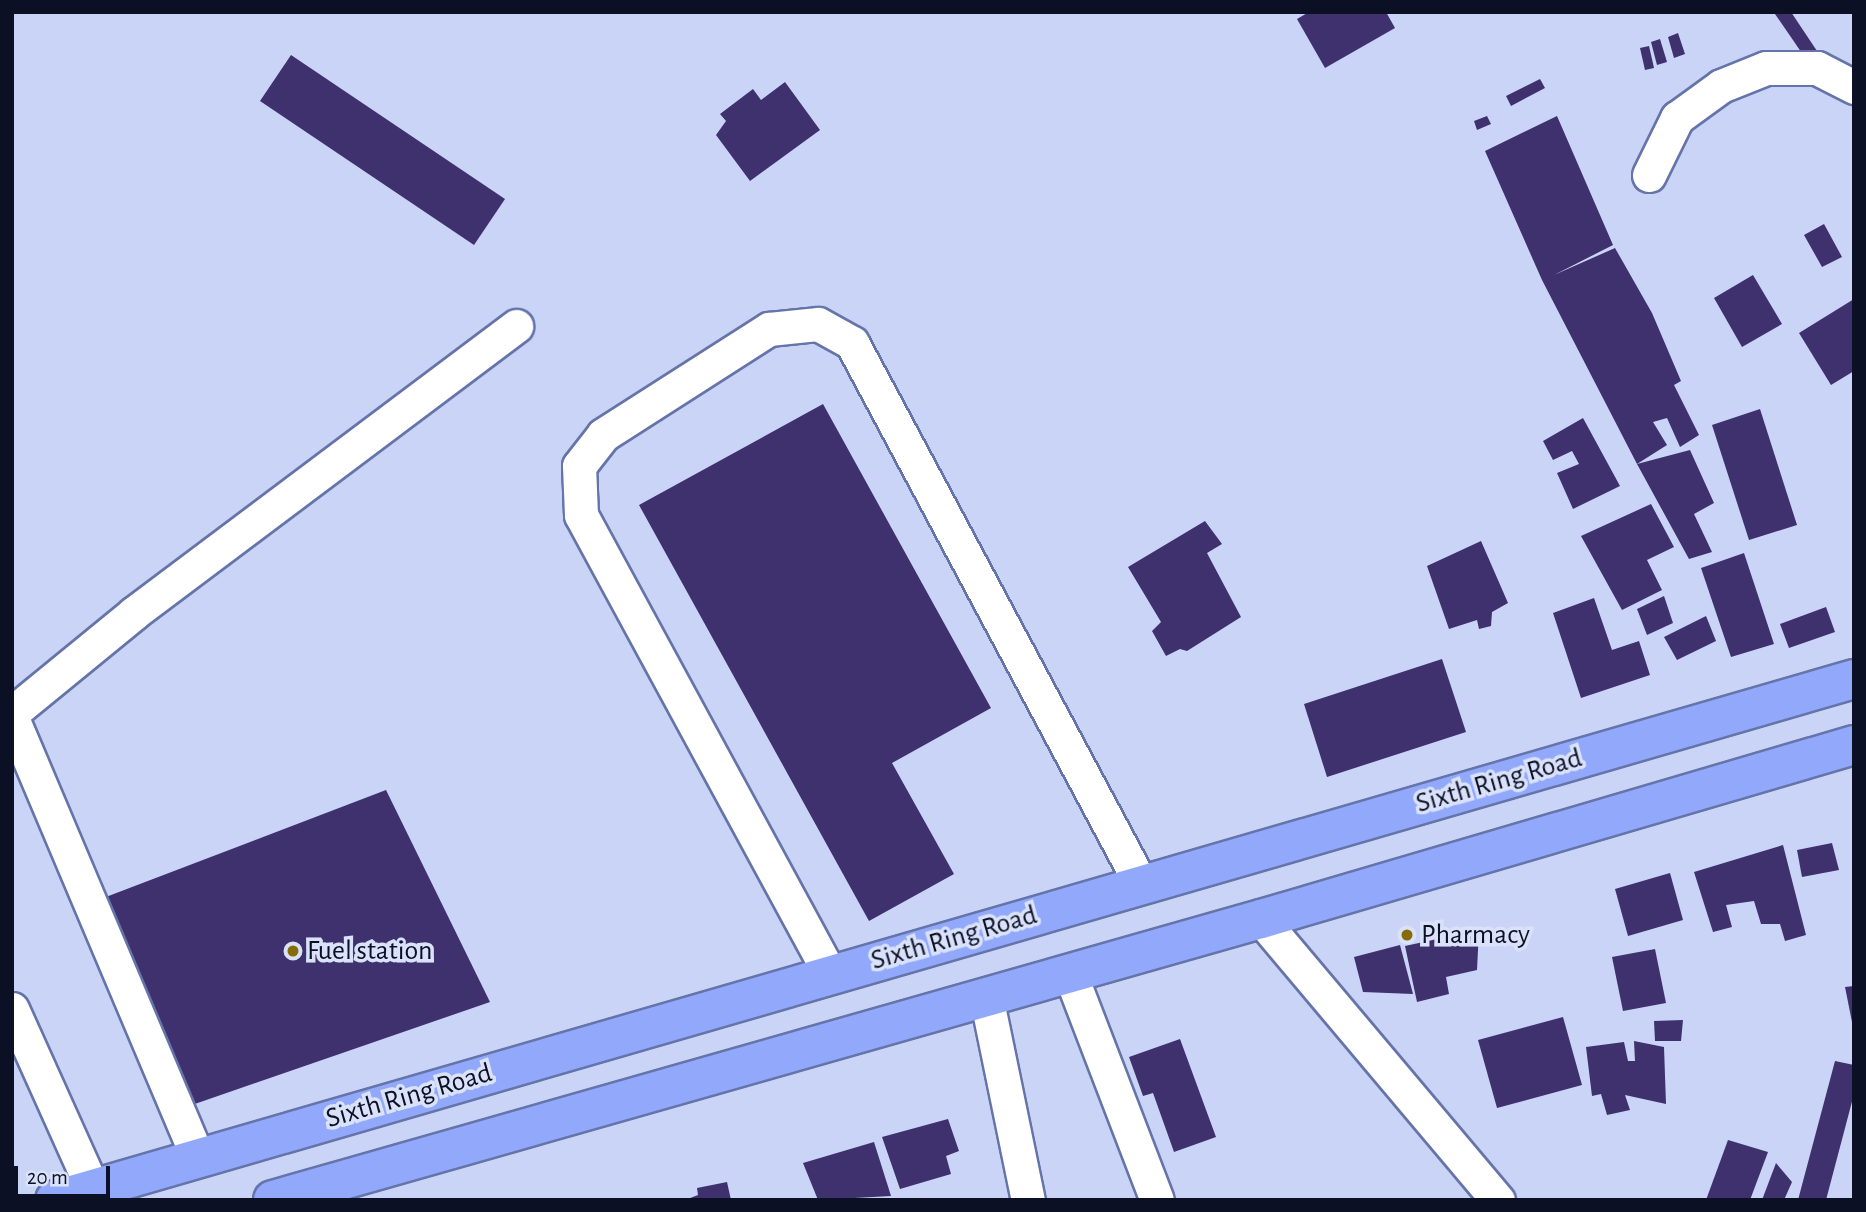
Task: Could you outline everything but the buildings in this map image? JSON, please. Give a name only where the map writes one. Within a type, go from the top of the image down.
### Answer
[{"type":"highway","name":"Sixth Ring Road","points":[[55,1200],[97,1194],[197,1157],[1854,679]]},
{"type":"highway","points":[[273,1200],[1069,971],[1261,919],[1854,745]]},
{"type":"street","points":[[1649,174],[1677,118],[1721,86],[1766,68],[1817,68],[1854,87]]},
{"type":"street","points":[[830,974],[581,515],[579,466],[603,435],[769,329],[817,324],[852,343],[1141,884]]},
{"type":"street","points":[[12,713],[134,613],[516,326]]},
{"type":"street","points":[[12,718],[197,1157]]},
{"type":"street","points":[[1261,919],[1498,1200]]},
{"type":"street","points":[[1069,971],[1157,1200]]},
{"type":"street","points":[[986,996],[1028,1200]]},
{"type":"street","points":[[12,1009],[97,1194]]},
{"type":"place","name":"Pharmacy","points":[[1407,935]]},
{"type":"place","name":"Fuel station","points":[[293,951]]}]
